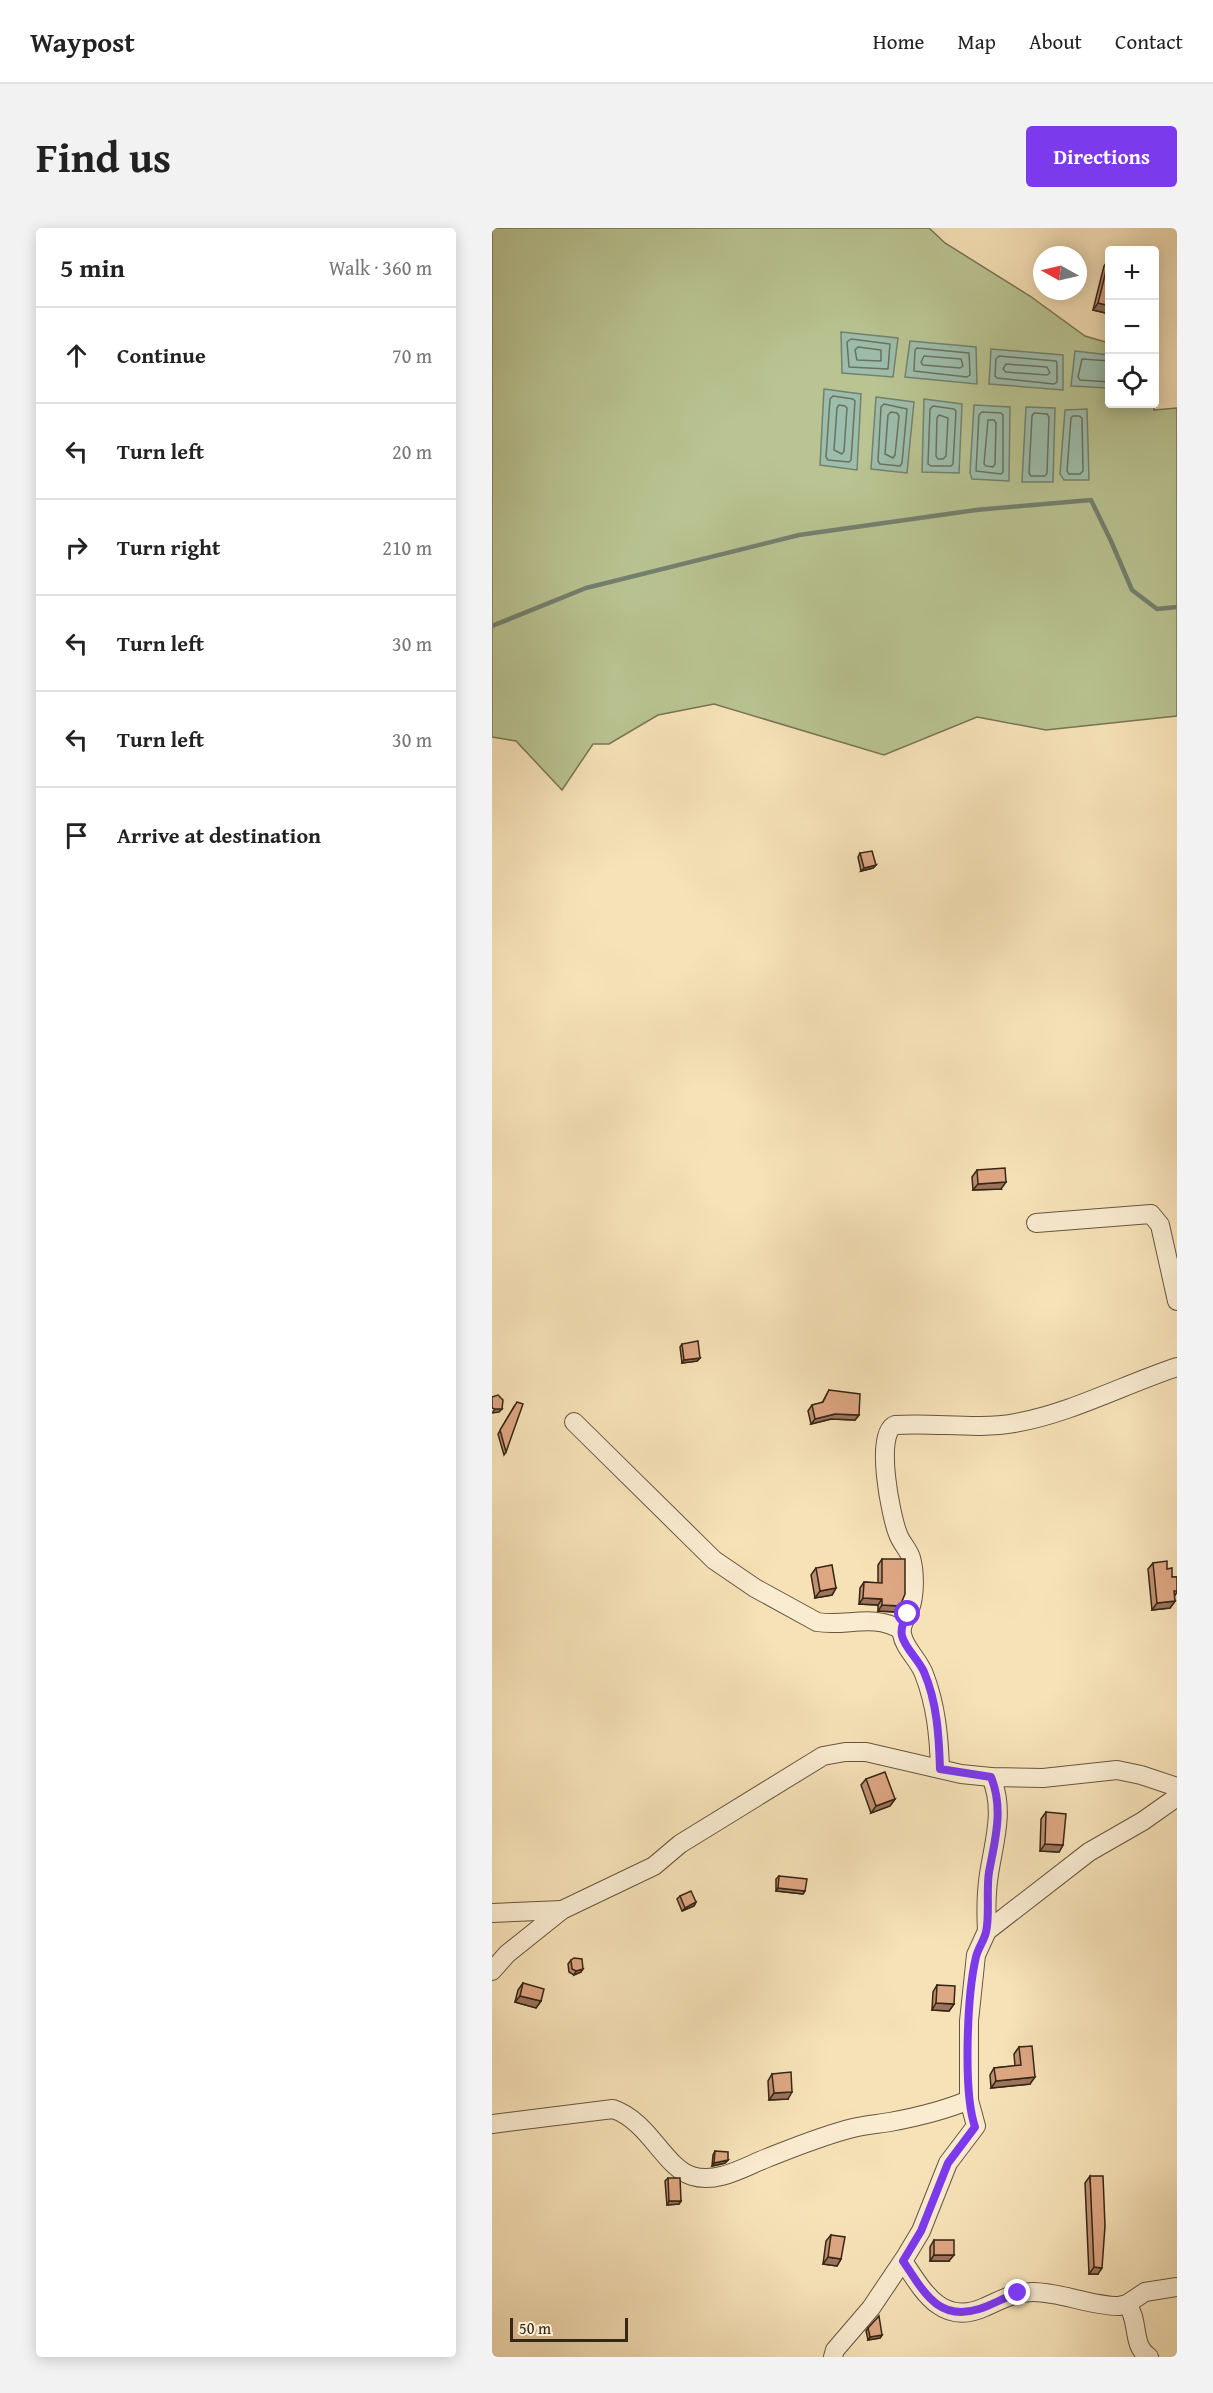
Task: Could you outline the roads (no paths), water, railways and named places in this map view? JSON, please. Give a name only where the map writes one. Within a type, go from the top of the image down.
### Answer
[{"type":"street","points":[[1035,1223],[1151,1214],[1160,1225],[1177,1301]]},
{"type":"street","points":[[940,1769],[939,1737],[934,1707],[924,1672],[904,1640],[901,1630],[911,1605],[912,1569],[911,1556],[897,1533],[885,1477],[885,1442],[891,1426],[993,1426],[1015,1423],[1092,1400],[1177,1367]]},
{"type":"street","points":[[574,1422],[714,1560],[755,1588],[817,1622],[878,1621],[889,1623],[901,1630]]},
{"type":"street","points":[[492,1971],[507,1954],[562,1910],[654,1866],[680,1844],[823,1756],[845,1752],[866,1752],[940,1769],[991,1777],[1042,1778],[1117,1770],[1177,1787]]},
{"type":"street","points":[[833,2357],[835,2350],[871,2308],[903,2261],[921,2231],[948,2163],[975,2127],[969,2100],[969,2021],[976,1955],[987,1931],[986,1895],[999,1806],[997,1791],[991,1777]]},
{"type":"street","points":[[987,1931],[1089,1852],[1143,1821],[1177,1797]]},
{"type":"street","points":[[492,1913],[562,1910]]},
{"type":"street","points":[[492,2124],[613,2109],[635,2120],[682,2170],[693,2176],[711,2177],[735,2172],[775,2155],[853,2128],[922,2116],[969,2100]]},
{"type":"street","points":[[903,2261],[927,2296],[941,2308],[952,2312],[966,2313],[981,2309],[1008,2296],[1034,2292],[1112,2306],[1126,2304],[1145,2292],[1177,2287]]},
{"type":"street","points":[[1126,2304],[1134,2317],[1137,2343],[1142,2353],[1149,2357]]},
{"type":"water","points":[[841,332],[898,338],[893,377],[842,373]]},
{"type":"water","points":[[910,341],[976,347],[977,384],[905,377]]},
{"type":"water","points":[[991,349],[1063,355],[1063,390],[989,384]]},
{"type":"water","points":[[1075,351],[1105,355],[1105,388],[1071,386]]},
{"type":"water","points":[[824,389],[861,394],[857,470],[820,465]]},
{"type":"water","points":[[876,397],[914,402],[907,473],[871,469]]},
{"type":"water","points":[[924,399],[962,404],[959,473],[922,472]]},
{"type":"water","points":[[974,405],[1010,407],[1009,481],[972,479],[970,473]]},
{"type":"water","points":[[1026,407],[1055,408],[1053,482],[1022,482]]},
{"type":"water","points":[[1087,409],[1089,480],[1064,480],[1060,474],[1065,410]]},
{"type":"waterway","points":[[492,626],[586,588],[799,535],[976,510],[1091,500],[1132,590],[1157,609],[1177,607]]}]
